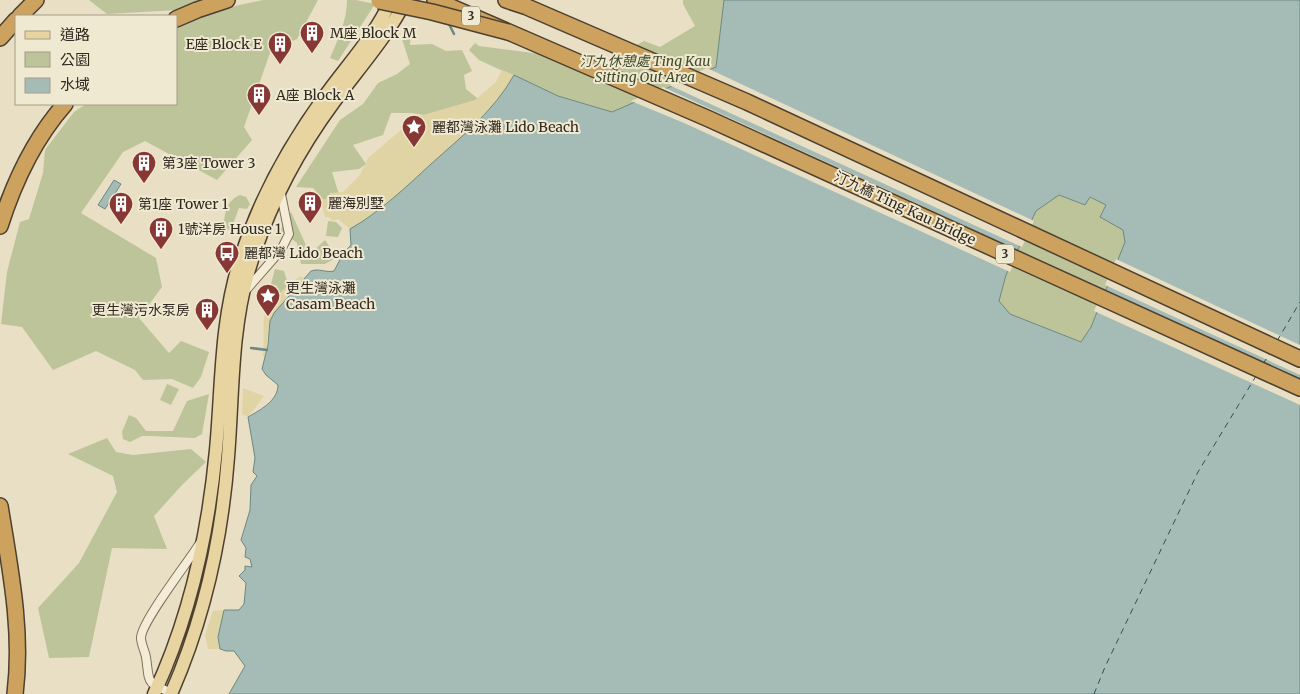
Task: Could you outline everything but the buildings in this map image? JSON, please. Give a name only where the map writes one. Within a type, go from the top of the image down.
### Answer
[{"type":"highway","points":[[21,15],[36,0]]},
{"type":"highway","points":[[178,18],[227,0]]},
{"type":"highway","points":[[376,0],[432,12],[508,32]]},
{"type":"highway","name":"3","points":[[435,0],[508,32]]},
{"type":"highway","name":"3","points":[[506,0],[521,4],[747,102],[1300,359]]},
{"type":"highway","points":[[0,38],[15,21]]},
{"type":"highway","name":"汀九橋 Ting Kau Bridge","points":[[508,32],[717,122],[1300,388]]},
{"type":"highway","points":[[0,226],[12,192],[26,162],[45,130],[64,105]]},
{"type":"highway","points":[[0,506],[17,625],[15,694]]},
{"type":"main road","points":[[156,690],[168,663],[198,570],[216,457],[225,323],[233,283],[245,243],[265,197],[289,152],[391,0]]},
{"type":"main road","points":[[171,693],[185,660],[199,618],[220,530],[226,486],[234,356],[243,294],[255,251],[280,192],[298,160],[324,117],[368,60],[406,0]]},
{"type":"street","points":[[243,294],[282,250],[289,234],[280,192]]},
{"type":"street","points":[[171,693],[156,690],[148,678],[146,656],[140,637],[148,617],[204,534]]},
{"type":"green space","points":[[89,0],[207,0],[178,10],[107,14]]},
{"type":"green space","points":[[263,0],[318,0],[297,39],[271,50],[244,127],[252,140],[217,180],[145,141],[123,152],[81,213],[156,258],[162,287],[139,318],[169,353],[181,341],[209,352],[201,377],[193,388],[172,379],[143,380],[135,370],[96,351],[53,370],[22,327],[1,324],[7,272],[20,222],[29,219],[43,173],[45,150],[74,112],[84,105],[178,105],[178,26],[221,9]]},
{"type":"green space","points":[[347,0],[375,4],[338,61],[330,58],[344,23]]},
{"type":"green space","name":"汀九休憩處 Ting Kau Sitting Out Area","points":[[683,0],[724,0],[716,67],[612,112],[558,96],[479,60],[469,50],[475,43],[479,46],[555,56],[591,64],[595,56],[609,63],[611,59],[644,41],[660,47],[695,26],[683,4]]},
{"type":"green space","points":[[407,29],[411,34],[410,45],[432,44],[446,51],[462,50],[472,71],[464,75],[466,89],[482,102],[442,118],[412,113],[391,113],[383,135],[353,145],[366,164],[359,169],[332,172],[341,201],[329,206],[313,188],[296,187],[340,120],[363,104],[378,83],[397,74],[410,64],[402,39]]},
{"type":"green space","points":[[240,195],[246,197],[250,204],[247,209],[239,208],[231,230],[223,229],[225,214],[231,201]]},
{"type":"green space","points":[[1059,195],[1085,205],[1090,197],[1106,205],[1123,230],[1126,242],[1091,327],[1081,342],[1010,314],[999,301],[1006,275],[1036,211]]},
{"type":"green space","points":[[291,212],[310,254],[325,240],[337,257],[325,264],[301,264],[297,243],[280,230]]},
{"type":"green space","points":[[328,221],[336,222],[342,228],[338,237],[326,236]]},
{"type":"green space","points":[[275,269],[284,271],[288,284],[279,300],[271,303],[277,286],[271,284]]},
{"type":"green space","points":[[167,384],[179,389],[171,405],[160,400]]},
{"type":"green space","points":[[209,394],[202,434],[195,438],[142,436],[130,442],[123,439],[122,432],[129,415],[136,418],[146,431],[173,431],[187,401]]},
{"type":"green space","points":[[107,438],[116,452],[133,455],[191,449],[206,462],[154,516],[167,549],[112,548],[89,657],[49,658],[38,608],[79,563],[117,492],[113,476],[68,454]]},
{"type":"sand","name":"麗都灣泳灘 Lido Beach","points":[[502,70],[514,75],[487,112],[392,199],[350,229],[338,219],[333,221],[325,217],[321,201],[329,197],[330,193],[343,192],[360,175],[368,158],[416,117],[475,100],[496,82]]},
{"type":"sand","name":"更生灣泳灘 Casam Beach","points":[[301,276],[304,279],[274,315],[269,330],[265,357],[263,356],[264,316],[266,311],[279,294]]},
{"type":"sand","points":[[243,388],[264,396],[248,417],[242,414]]},
{"type":"sand","points":[[224,610],[218,637],[220,649],[208,649],[205,635],[213,611]]},
{"type":"water","points":[[724,0],[1300,0],[1300,694],[229,694],[245,666],[234,651],[220,649],[218,637],[224,610],[239,610],[244,604],[246,583],[239,576],[245,570],[245,566],[252,567],[250,559],[245,557],[246,548],[241,540],[250,510],[251,485],[257,476],[253,472],[255,458],[248,417],[268,404],[277,391],[278,385],[262,369],[268,345],[270,321],[274,313],[311,271],[334,271],[343,254],[351,245],[350,229],[392,199],[465,133],[487,112],[514,75],[558,96],[612,112],[716,67]],"holes":[[[1059,195],[1085,205],[1090,197],[1106,205],[1100,217],[1123,230],[1125,242],[1091,327],[1081,342],[1010,314],[999,301],[1006,275],[1036,211]]]},
{"type":"water","points":[[114,180],[121,184],[105,209],[98,205]]},
{"type":"pier","points":[[707,68],[1034,221],[1022,247],[669,85]]},
{"type":"pier","points":[[663,87],[1020,251],[1010,272],[684,123],[631,101]]},
{"type":"pier","points":[[1116,259],[1300,345],[1300,375],[1105,285]]},
{"type":"pier","points":[[1103,290],[1300,380],[1300,405],[1094,311]]},
{"type":"waterway","points":[[448,22],[454,34]]},
{"type":"waterway","points":[[251,348],[267,350]]},
{"type":"ferry route","points":[[1277,341],[1300,302]]},
{"type":"ferry route","points":[[1263,364],[1270,353]]},
{"type":"ferry route","points":[[1094,694],[1198,472],[1256,376]]},
{"type":"place","name":"M座 Block M","points":[[312,54]]},
{"type":"place","name":"E座 Block E","points":[[280,65]]},
{"type":"place","name":"A座 Block A","points":[[259,116]]},
{"type":"place","name":"麗都灣泳灘 Lido Beach","points":[[414,148]]},
{"type":"place","name":"第3座 Tower 3","points":[[144,184]]},
{"type":"place","name":"麗海別墅","points":[[310,224]]},
{"type":"place","name":"第1座 Tower 1","points":[[121,225]]},
{"type":"place","name":"1號洋房 House 1","points":[[161,250]]},
{"type":"place","name":"麗都灣 Lido Beach","points":[[227,274]]},
{"type":"place","name":"更生灣泳灘 Casam Beach","points":[[268,317]]},
{"type":"place","name":"更生灣污水泵房","points":[[207,331]]}]
